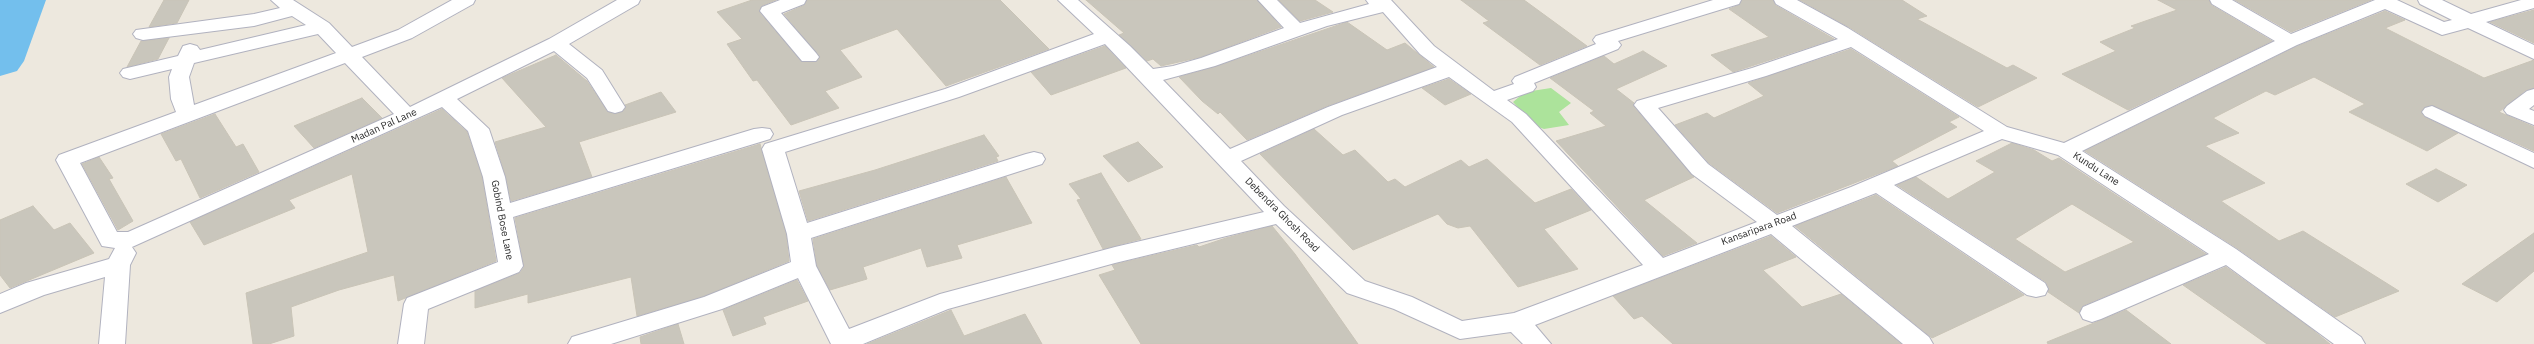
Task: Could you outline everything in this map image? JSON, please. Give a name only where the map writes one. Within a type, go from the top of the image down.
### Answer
[{"type":"street","points":[[112,344],[118,265],[131,240],[110,240],[67,160],[405,34],[466,0]]},
{"type":"street","name":"Madan Pal Lane","points":[[131,240],[407,116],[556,43],[631,0]]},
{"type":"street","points":[[797,0],[774,10],[809,57]]},
{"type":"street","name":"Debendra Ghosh Road","points":[[1067,0],[1108,36],[1281,215],[1356,287],[1403,303],[1452,337],[1517,322]]},
{"type":"street","points":[[1267,0],[1297,31]]},
{"type":"street","points":[[1492,98],[1526,87],[1522,81],[1611,46],[1603,40],[1732,0]]},
{"type":"street","points":[[2219,0],[2290,40]]},
{"type":"street","points":[[2427,0],[2471,20],[2534,53]]},
{"type":"street","name":"Kundu Lane","points":[[1791,1],[2000,132],[2066,150],[2228,255],[2352,344]]},
{"type":"street","points":[[2066,150],[2290,40],[2386,2],[2442,29],[2534,2]]},
{"type":"street","points":[[1148,76],[1176,72],[1208,62],[1320,22],[1381,3],[1427,50],[1451,70],[1519,118],[1657,266]]},
{"type":"street","points":[[143,34],[254,20],[287,5],[322,27],[407,116]]},
{"type":"street","points":[[188,115],[181,99],[179,77],[191,46],[205,25]]},
{"type":"street","points":[[130,73],[322,27]]},
{"type":"street","points":[[1108,36],[952,93],[773,149],[800,234],[804,266],[843,342],[885,335],[940,303],[1115,255],[1281,215]]},
{"type":"street","points":[[1853,40],[1759,72],[1644,105],[1700,169],[1773,223],[1920,344]]},
{"type":"street","points":[[556,43],[596,74],[615,107]]},
{"type":"street","points":[[1226,158],[1335,111],[1451,70]]},
{"type":"street","points":[[2534,95],[2514,110],[2534,119]]},
{"type":"street","name":"Gobind Bose Lane","points":[[411,344],[416,304],[511,266],[494,177],[478,129],[444,98]]},
{"type":"street","points":[[2432,112],[2534,161]]},
{"type":"street","name":"Kansaripara Road","points":[[1517,322],[1657,266],[1877,184],[2000,132]]},
{"type":"street","points":[[501,213],[762,134]]},
{"type":"street","points":[[800,234],[1034,159]]},
{"type":"street","points":[[1877,184],[2036,289]]},
{"type":"street","points":[[2092,313],[2228,255]]},
{"type":"street","points":[[3,298],[118,265]]},
{"type":"street","points":[[581,344],[713,303],[804,266]]},
{"type":"street","points":[[1517,322],[1538,344]]},
{"type":"green space","points":[[1551,88],[1571,103],[1559,112],[1569,125],[1544,129],[1535,126],[1513,102],[1525,92]]},
{"type":"building","points":[[164,0],[189,0],[177,23],[149,27]]},
{"type":"building","points":[[752,0],[776,0],[761,6],[759,12],[802,62],[816,62],[820,57],[784,14],[805,5],[807,0],[1000,0],[1049,49],[946,86],[897,29],[840,50],[862,77],[825,91],[839,108],[791,125],[757,80],[753,81],[727,44],[742,39],[717,12]]},
{"type":"building","points":[[1086,0],[1257,0],[1281,27],[1201,57],[1161,66],[1153,59],[1147,61],[1119,35],[1124,33]]},
{"type":"building","points":[[1279,0],[1315,0],[1333,12],[1300,21]]},
{"type":"building","points":[[1461,0],[1524,0],[1587,46],[1540,65],[1483,23],[1489,21]]},
{"type":"building","points":[[1742,0],[1773,0],[1775,5],[1834,39],[1733,72],[1711,55],[1769,37],[1729,9],[1739,5]]},
{"type":"building","points":[[1800,0],[1902,0],[1927,16],[1917,19],[2007,68],[2013,65],[2037,78],[1978,107],[1849,27]]},
{"type":"building","points":[[2158,0],[2209,0],[2211,5],[2272,41],[2128,110],[2062,74],[2116,51],[2100,42],[2135,28],[2131,26],[2177,10]]},
{"type":"building","points":[[2235,0],[2371,0],[2291,32]]},
{"type":"building","points":[[2534,10],[2534,43],[2490,22]]},
{"type":"building","points":[[2385,11],[2405,20],[2385,28],[2484,78],[2534,60],[2534,88],[2526,90],[2499,112],[2534,127],[2534,151],[2432,105],[2425,107],[2421,111],[2424,117],[2458,133],[2427,151],[2349,112],[2365,104],[2314,77],[2275,95],[2266,91],[2213,118],[2239,133],[2205,146],[2265,183],[2221,201],[2279,241],[2303,231],[2399,291],[2335,317],[2237,248],[2085,151],[2298,46]]},
{"type":"building","points":[[1347,22],[1387,50],[1405,43],[1434,67],[1327,106],[1247,140],[1220,112],[1218,114],[1202,101],[1179,77],[1215,67]]},
{"type":"building","points":[[169,38],[158,59],[127,67],[141,41]]},
{"type":"building","points":[[1105,46],[1126,68],[1051,95],[1031,72]]},
{"type":"building","points":[[1851,49],[1959,117],[1949,122],[1957,127],[1892,161],[1898,166],[1777,213],[1709,163],[1675,125],[1707,113],[1714,118],[1764,96],[1748,83]]},
{"type":"building","points":[[1643,51],[1667,66],[1616,89],[1634,103],[1633,106],[1694,177],[1644,200],[1697,243],[1663,256],[1556,141],[1606,126],[1590,113],[1594,111],[1550,78],[1604,56],[1614,64]]},
{"type":"building","points":[[556,55],[587,81],[608,112],[615,114],[622,112],[626,108],[625,105],[661,92],[676,112],[579,142],[592,177],[511,201],[506,177],[495,142],[546,127],[502,78]]},
{"type":"building","points":[[1449,79],[1471,94],[1445,105],[1422,88]]},
{"type":"building","points":[[362,98],[382,118],[314,148],[294,126]]},
{"type":"building","points":[[442,109],[467,132],[482,177],[496,261],[398,301],[394,275],[339,290],[291,307],[294,336],[269,344],[253,344],[246,293],[368,252],[352,174],[289,200],[295,208],[204,245],[190,222]]},
{"type":"building","points":[[215,114],[236,147],[243,144],[259,172],[200,198],[181,159],[176,161],[161,134]]},
{"type":"building","points":[[1314,129],[1343,155],[1355,150],[1388,182],[1395,179],[1405,187],[1461,160],[1469,167],[1487,159],[1535,203],[1571,189],[1591,210],[1544,229],[1578,269],[1518,287],[1470,226],[1458,228],[1447,224],[1438,214],[1353,250],[1260,154]]},
{"type":"building","points":[[984,135],[999,156],[996,157],[998,161],[808,221],[799,191],[875,170]]},
{"type":"building","points":[[1138,142],[1163,167],[1128,182],[1103,156]]},
{"type":"building","points":[[2012,143],[2034,150],[2052,161],[2059,158],[2206,254],[2082,306],[2079,313],[2048,292],[2049,288],[2046,282],[1897,185],[1916,177],[1948,199],[1995,172],[1976,161]],"holes":[[[2072,204],[2134,242],[2065,272],[2015,239]]]},
{"type":"building","points":[[760,144],[786,234],[789,261],[704,296],[637,316],[631,277],[528,303],[528,294],[475,308],[475,291],[520,273],[524,267],[515,218]]},
{"type":"building","points":[[99,157],[113,178],[109,179],[133,221],[118,230],[82,164]]},
{"type":"building","points":[[2436,169],[2467,185],[2438,202],[2406,184]]},
{"type":"building","points":[[1101,173],[1141,239],[1103,249],[1077,200],[1081,199],[1069,184]]},
{"type":"building","points":[[1006,177],[1032,223],[957,245],[962,258],[927,267],[921,248],[863,267],[867,279],[830,290],[817,266],[813,239]]},
{"type":"building","points":[[1876,195],[2024,295],[1932,338],[1795,226]]},
{"type":"building","points":[[33,206],[54,230],[70,223],[94,253],[10,288],[0,275],[0,220]]},
{"type":"building","points":[[1272,226],[1295,254],[1358,344],[1141,344],[1099,275],[1115,270],[1112,265],[1197,245],[1199,247]]},
{"type":"building","points":[[2534,233],[2534,271],[2497,302],[2462,284]]},
{"type":"building","points":[[1771,236],[1796,257],[1763,270],[1802,307],[1841,294],[1901,344],[1673,344],[1642,316],[1634,319],[1613,296]]},
{"type":"building","points":[[2226,267],[2330,344],[2267,344],[2183,285]]},
{"type":"building","points":[[797,280],[808,301],[763,317],[766,324],[733,336],[723,310]]},
{"type":"building","points":[[951,310],[964,336],[1025,314],[1042,344],[867,344]]},
{"type":"building","points":[[2126,310],[2171,344],[2048,344],[2047,342]]},
{"type":"building","points":[[678,324],[684,344],[641,344],[640,337]]},
{"type":"waterway","points":[[0,61],[23,0]]}]
